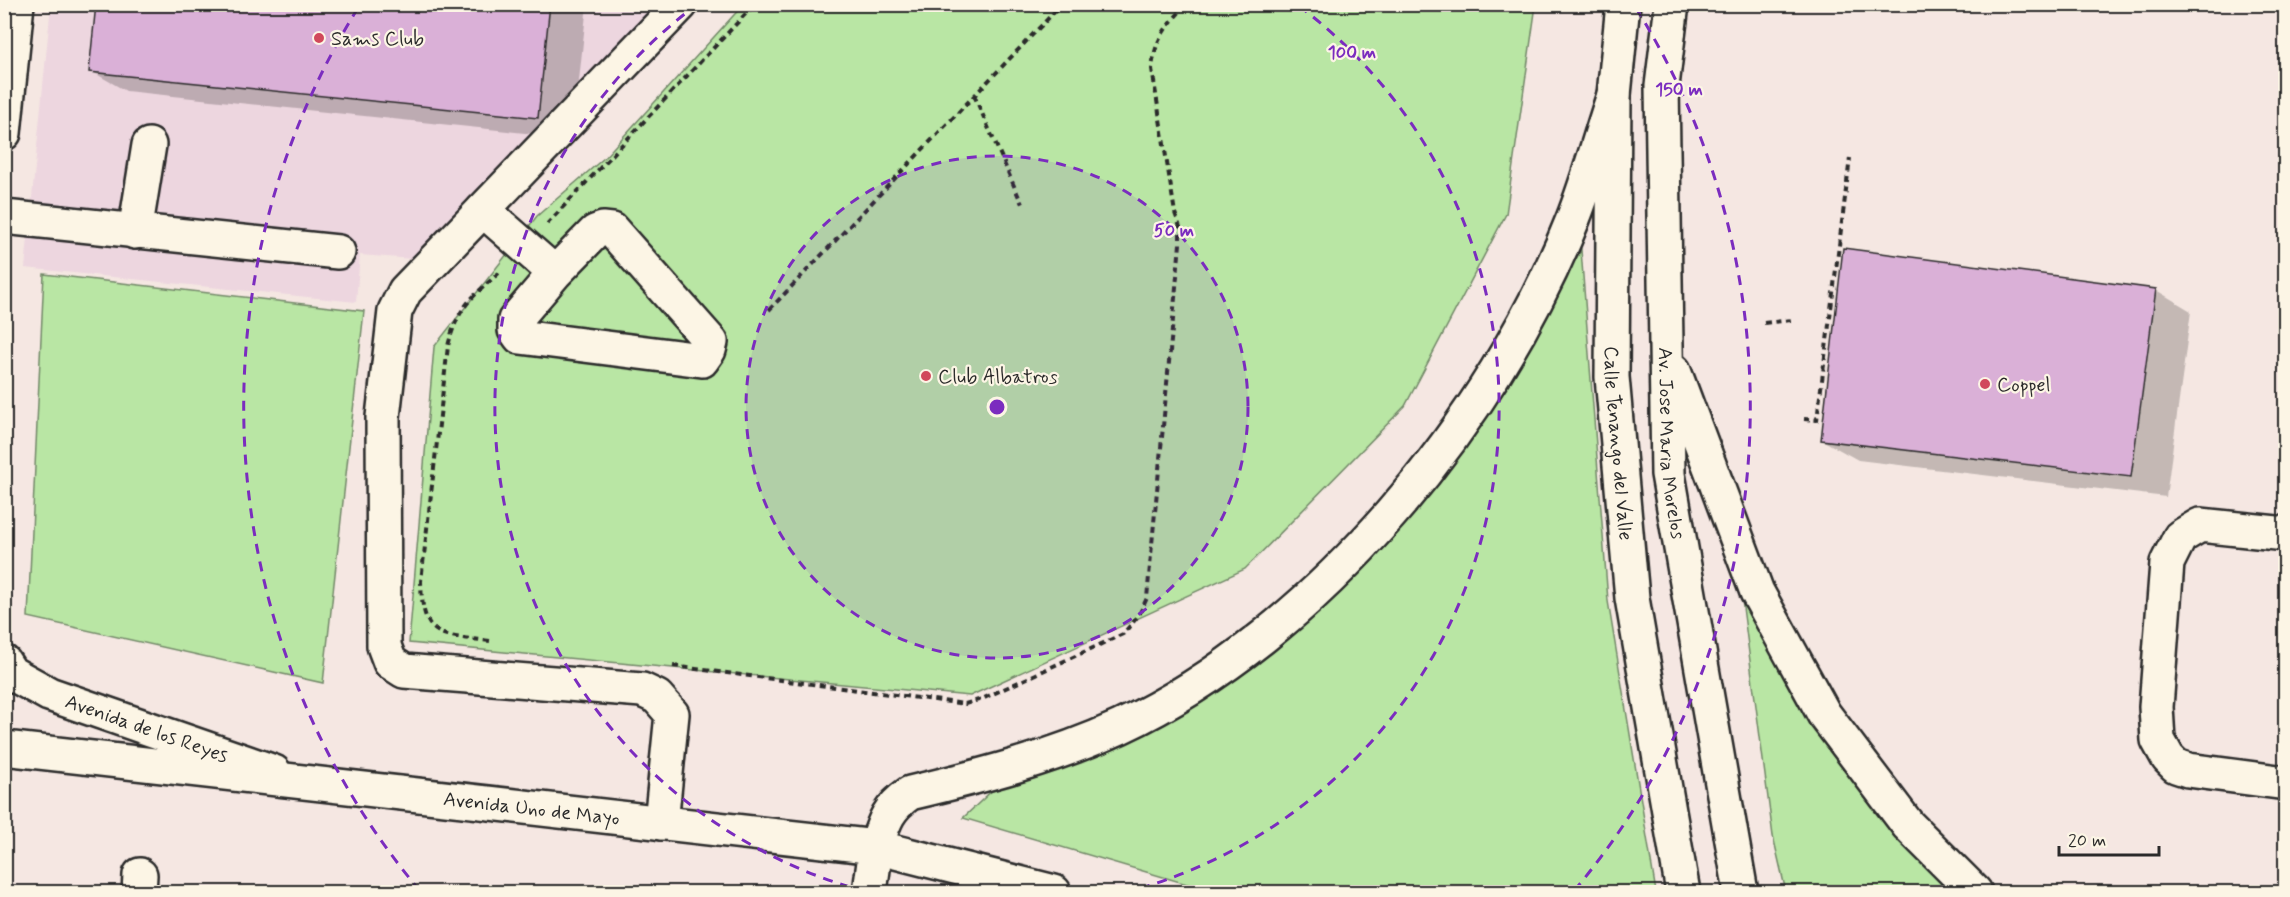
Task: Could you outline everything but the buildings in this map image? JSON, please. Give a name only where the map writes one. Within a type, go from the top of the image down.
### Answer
[{"type":"main road","points":[[4,133],[17,4]]},
{"type":"main road","points":[[662,822],[672,714],[657,697],[642,690],[404,671],[390,662],[384,646],[383,417],[395,311],[405,291],[681,4]]},
{"type":"main road","name":"Calle Tenango del Valle","points":[[1623,4],[1614,95],[1612,377],[1632,598],[1681,884]]},
{"type":"main road","name":"Av. Jose Maria Morelos","points":[[1672,4],[1662,86],[1668,474],[1738,884]]},
{"type":"main road","points":[[870,892],[876,847],[886,817],[895,803],[910,793],[1030,763],[1121,726],[1190,688],[1248,649],[1324,584],[1406,496],[1435,459],[1482,391],[1514,338],[1573,219],[1614,95]]},
{"type":"main road","points":[[135,232],[149,145]]},
{"type":"main road","points":[[483,210],[555,273]]},
{"type":"main road","points":[[4,217],[338,252]]},
{"type":"main road","points":[[603,229],[612,230],[711,342],[709,350],[702,360],[520,336],[515,330],[515,321],[555,273],[595,232],[603,229]]},
{"type":"main road","points":[[1666,349],[1757,592],[1824,714],[1908,825],[1975,892]]},
{"type":"main road","points":[[2286,534],[2199,525],[2180,537],[2167,563],[2156,707],[2158,740],[2163,751],[2176,766],[2188,770],[2286,783]]},
{"type":"main road","name":"Avenida de los Reyes","points":[[7,669],[49,694],[299,780]]},
{"type":"main road","name":"Avenida Uno de Mayo","points":[[4,748],[876,847],[1054,892]]},
{"type":"path","points":[[501,643],[446,635],[434,630],[426,620],[422,604],[422,580],[448,346],[457,316],[465,305],[526,248],[755,4]]},
{"type":"path","points":[[769,310],[1062,4]]},
{"type":"path","points":[[666,665],[965,704],[982,699],[1123,634],[1139,615],[1147,598],[1180,244],[1180,227],[1175,213],[1152,69],[1154,48],[1169,24],[1187,4]]},
{"type":"path","points":[[974,95],[1022,204]]},
{"type":"path","points":[[1804,418],[1817,420],[1850,158]]},
{"type":"path","points":[[1764,323],[1792,320]]},
{"type":"shaded area","points":[[51,5],[658,5],[413,259],[360,255],[356,302],[25,268]]},
{"type":"green space","name":"Club Albatros","points":[[743,5],[1536,5],[1506,214],[1405,406],[1245,569],[970,696],[409,643],[434,347],[537,216],[604,158]]},
{"type":"green space","points":[[1581,250],[1608,601],[1656,892],[1214,892],[963,818],[998,785],[1115,749],[1225,686],[1367,555],[1490,407]]},
{"type":"green space","points":[[44,274],[364,311],[323,683],[28,617]]},
{"type":"green space","points":[[1739,577],[1958,892],[1786,892],[1773,836]]},
{"type":"place","name":"Sams Club","points":[[319,38]]},
{"type":"place","name":"Club Albatros","points":[[926,376]]},
{"type":"place","name":"Coppel","points":[[1985,384]]}]
